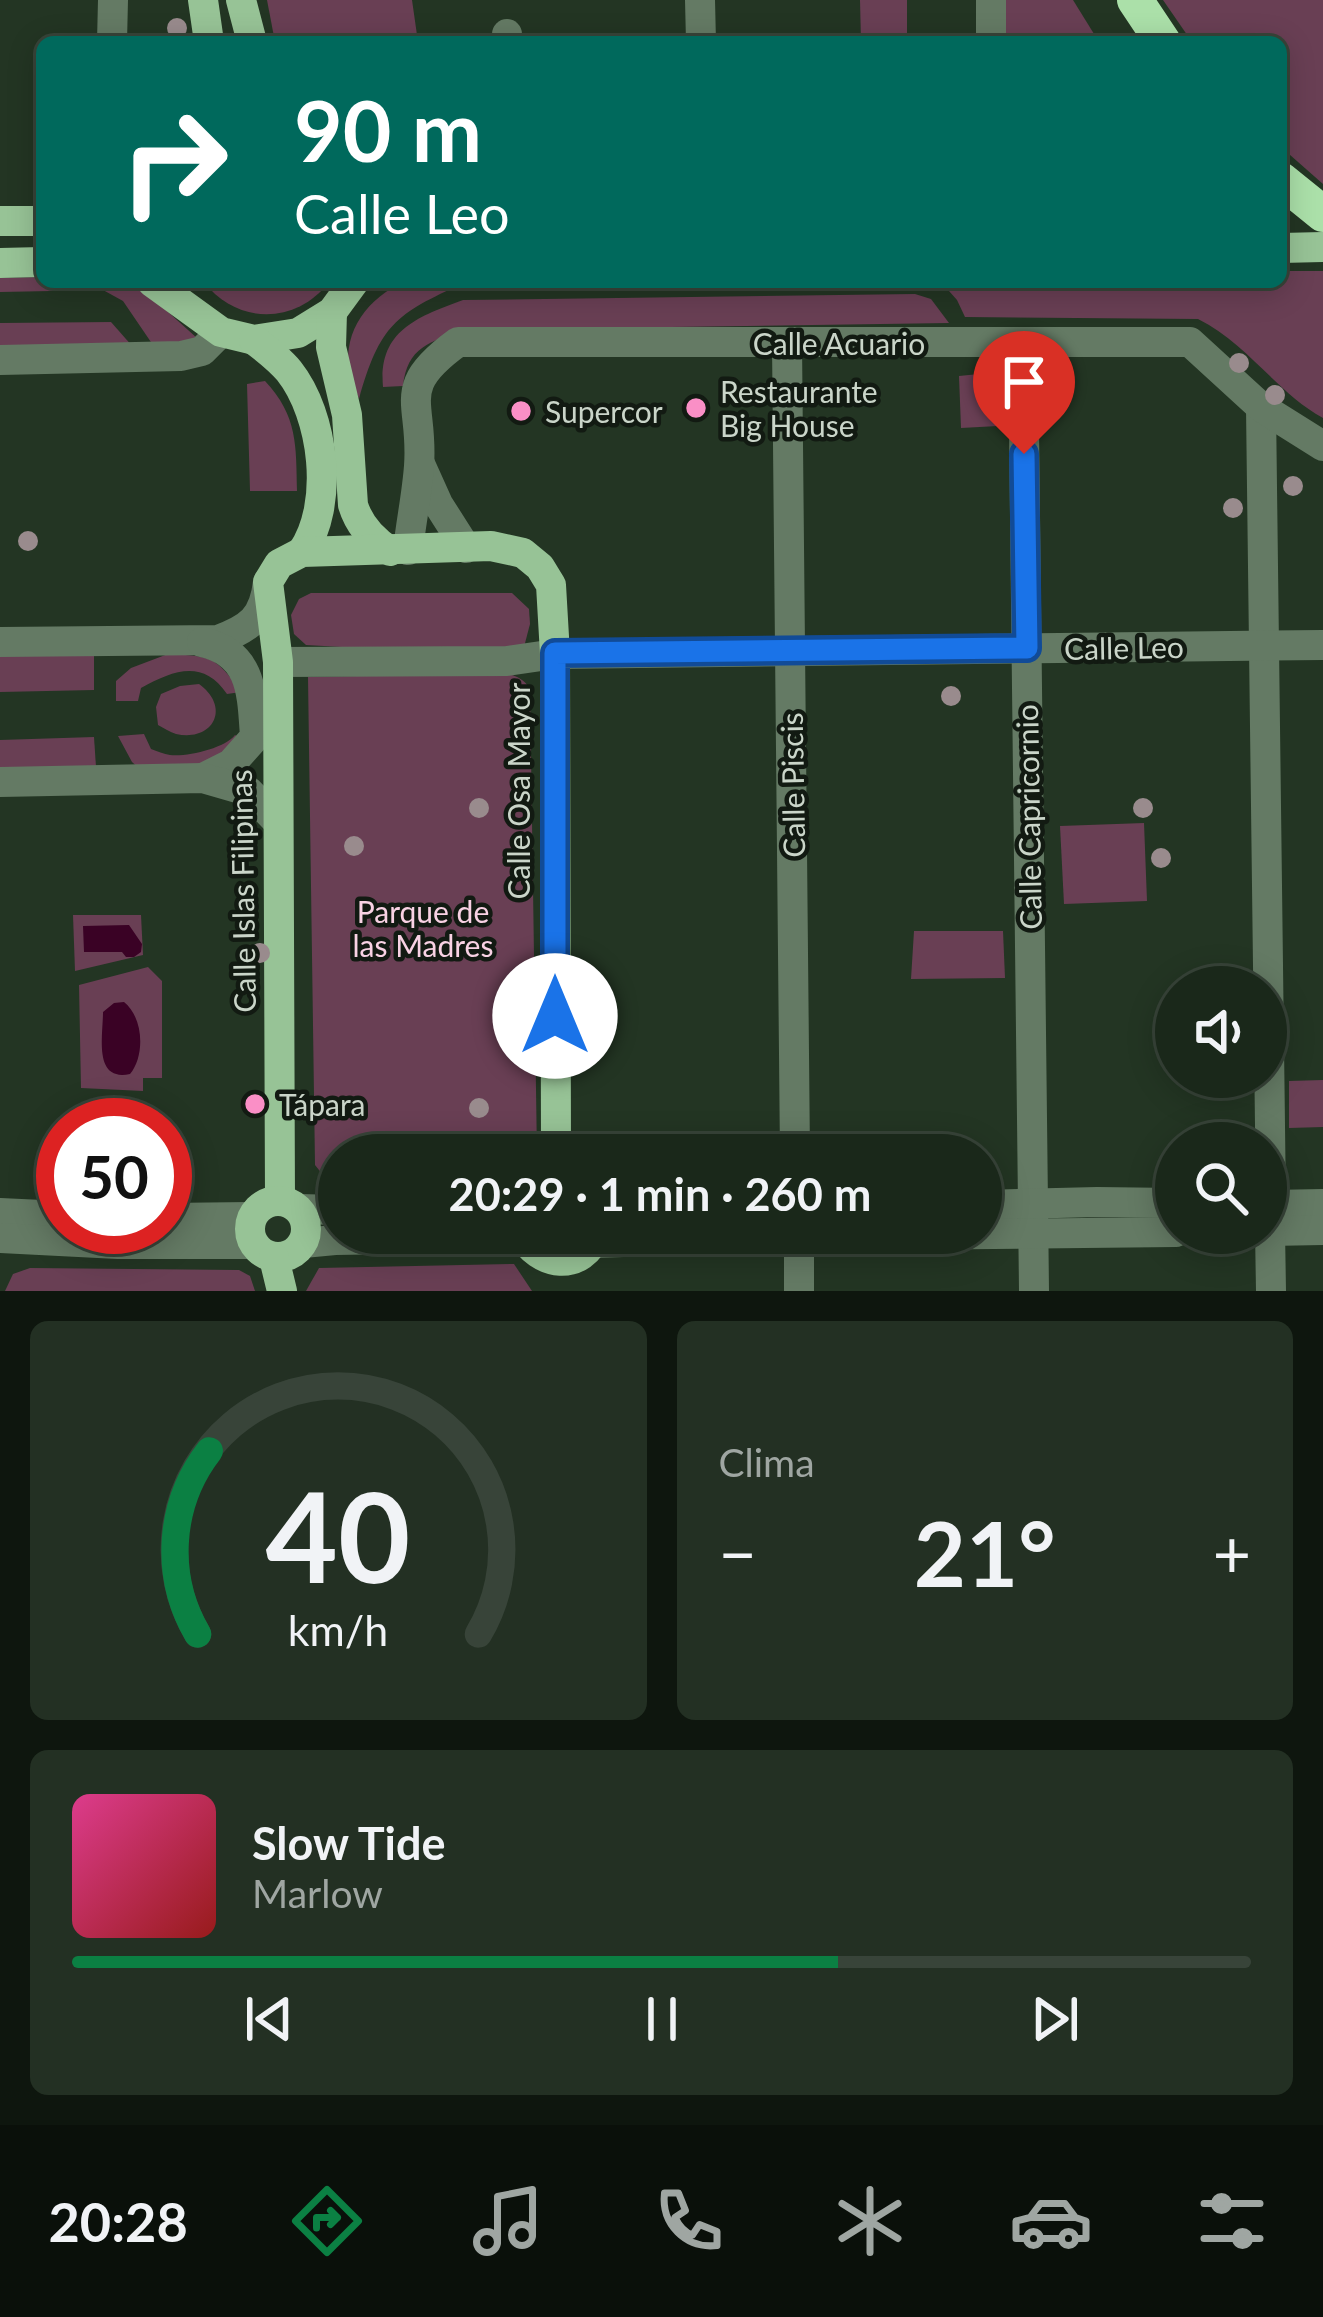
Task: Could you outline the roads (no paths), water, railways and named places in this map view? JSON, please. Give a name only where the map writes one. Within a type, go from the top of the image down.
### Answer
[{"type":"highway","points":[[1135,0],[1159,36]]},
{"type":"highway","points":[[1287,184],[1323,211]]},
{"type":"main road","points":[[203,0],[208,36]]},
{"type":"main road","points":[[241,0],[250,36]]},
{"type":"main road","points":[[1287,208],[1323,211]]},
{"type":"main road","points":[[0,221],[36,221]]},
{"type":"main road","points":[[1287,248],[1323,247]]},
{"type":"main road","points":[[0,263],[36,262]]},
{"type":"main road","points":[[179,294],[221,332],[254,340],[298,333],[332,311],[349,288]]},
{"type":"main road","points":[[332,311],[331,347],[346,415],[353,505],[364,528],[399,550]]},
{"type":"main road","points":[[254,340],[290,372],[305,396],[320,456],[321,500],[310,541],[302,552],[279,564],[268,583]]},
{"type":"main road","name":"Calle Osa Mayor","points":[[302,552],[490,547],[523,554],[540,567],[550,585],[555,653],[556,1134]]},
{"type":"main road","name":"Calle Islas Filipinas","points":[[268,583],[278,662],[289,1205]]},
{"type":"main road","points":[[259,1240],[286,1256],[303,1243],[305,1222],[289,1205],[268,1202],[259,1240],[282,1291]]},
{"type":"main road","points":[[535,1254],[555,1262],[571,1254]]},
{"type":"main road","points":[[568,1291],[584,1254]]},
{"type":"street","points":[[112,36],[113,0]]},
{"type":"street","points":[[700,0],[701,36]]},
{"type":"street","points":[[991,0],[991,36]]},
{"type":"street","points":[[0,360],[181,356],[202,351],[221,332]]},
{"type":"street","name":"Calle Acuario","points":[[420,464],[415,406],[421,376],[458,342],[1190,342],[1261,407],[1323,446]]},
{"type":"street","name":"Calle Piscis","points":[[787,343],[795,1134]]},
{"type":"street","name":"Calle Capricornio","points":[[1023,343],[1034,1291]]},
{"type":"street","points":[[1261,407],[1267,1122]]},
{"type":"street","points":[[399,550],[420,464]]},
{"type":"street","points":[[420,464],[437,504],[466,548]]},
{"type":"street","points":[[0,642],[218,640],[246,628],[258,616],[268,583]]},
{"type":"street","points":[[202,642],[219,646],[238,662],[250,681],[255,737],[231,764],[202,778]]},
{"type":"street","name":"Calle Leo","points":[[278,662],[507,662],[555,653],[1323,645]]},
{"type":"street","points":[[0,782],[202,778],[248,791],[278,822]]},
{"type":"street","points":[[1002,1211],[1032,1219],[1096,1202],[1155,1203]]},
{"type":"street","points":[[1287,1213],[1323,1204]]},
{"type":"street","points":[[289,1205],[318,1208]]},
{"type":"street","points":[[1002,1221],[1032,1219],[1155,1230]]},
{"type":"street","points":[[1287,1222],[1323,1230]]},
{"type":"street","points":[[2,1235],[36,1224]]},
{"type":"street","points":[[192,1224],[259,1240]]},
{"type":"street","points":[[2,1235],[118,1244],[259,1240]]},
{"type":"street","points":[[303,1243],[318,1242]]},
{"type":"street","points":[[799,1254],[799,1291]]},
{"type":"street","points":[[1269,1254],[1271,1291]]},
{"type":"place","name":"Restaurante Big House","points":[[696,408]]},
{"type":"place","name":"Supercor","points":[[521,411]]},
{"type":"place","name":"Tápara","points":[[255,1104]]},
{"type":"park label","name":"Parque de las Madres","points":[[423,928]]}]
